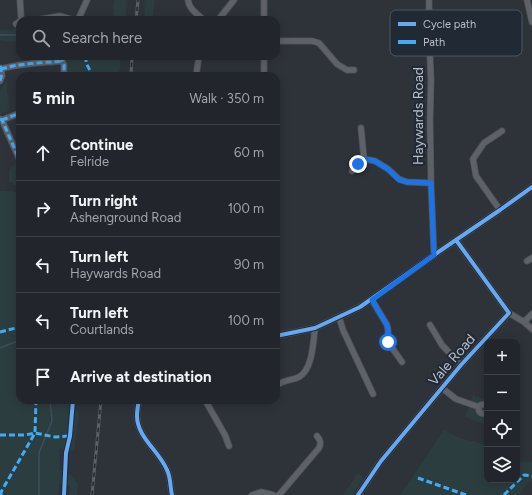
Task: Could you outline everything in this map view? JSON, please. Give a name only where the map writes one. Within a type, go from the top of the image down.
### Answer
[{"type":"street","points":[[20,0],[21,16]]},
{"type":"street","points":[[80,16],[87,0]]},
{"type":"street","points":[[188,0],[192,9],[200,16]]},
{"type":"street","points":[[221,16],[234,0]]},
{"type":"street","points":[[264,0],[264,16]]},
{"type":"street","points":[[527,0],[532,22]]},
{"type":"street","points":[[280,41],[319,42],[337,64],[346,70],[354,70]]},
{"type":"street","name":"Haywards Road","points":[[430,56],[431,183],[434,255]]},
{"type":"street","points":[[0,81],[2,76],[1,68],[56,60]]},
{"type":"street","points":[[63,60],[64,72]]},
{"type":"street","points":[[197,72],[198,60]]},
{"type":"street","points":[[264,60],[264,72]]},
{"type":"street","points":[[16,114],[1,120],[16,152]]},
{"type":"street","points":[[361,128],[364,159]]},
{"type":"street","points":[[500,210],[476,176],[474,159],[484,143],[502,131]]},
{"type":"street","points":[[364,159],[375,161],[388,169],[399,180],[407,182],[431,183]]},
{"type":"street","points":[[352,171],[364,159]]},
{"type":"street","points":[[280,335],[314,328],[339,318],[372,300],[532,187]]},
{"type":"street","points":[[456,240],[509,313],[532,329]]},
{"type":"street","points":[[372,300],[387,325],[388,342],[402,362]]},
{"type":"street","name":"Vale Road","points":[[358,495],[381,461],[461,365],[509,313]]},
{"type":"street","points":[[524,322],[532,314]]},
{"type":"street","points":[[339,318],[343,330],[373,394]]},
{"type":"street","name":"Vale Road","points":[[430,325],[442,345],[461,365]]},
{"type":"street","points":[[280,382],[299,377],[307,370],[313,347],[314,328]]},
{"type":"street","name":"Vale Road","points":[[442,388],[456,399],[479,407]]},
{"type":"street","points":[[138,404],[137,416],[139,427],[142,434],[162,460],[168,472],[172,495]]},
{"type":"street","points":[[207,404],[225,435],[229,446]]},
{"type":"street","name":"Vale Road","points":[[479,407],[484,404]]},
{"type":"street","name":"Vale Road","points":[[479,407],[480,413],[484,414]]},
{"type":"street","points":[[279,495],[319,448],[321,444],[317,436]]},
{"type":"street","points":[[252,495],[261,492],[273,495]]},
{"type":"shaded area","points":[[115,0],[127,0],[125,16],[114,16],[113,6]]},
{"type":"shaded area","points":[[146,0],[155,0],[153,16],[144,16]]},
{"type":"shaded area","points":[[16,27],[16,41],[0,40],[0,30],[13,30],[13,28]]},
{"type":"shaded area","points":[[66,60],[121,60],[119,72],[68,72]]},
{"type":"shaded area","points":[[7,80],[9,111],[0,114],[0,89]]},
{"type":"shaded area","points":[[16,162],[16,186],[9,181],[9,170]]},
{"type":"shaded area","points":[[0,191],[16,192],[16,404],[70,404],[79,414],[74,451],[59,449],[60,470],[71,475],[78,484],[77,495],[69,495],[70,486],[59,483],[58,495],[0,495]]},
{"type":"shaded area","points":[[473,395],[484,399],[484,424],[465,417]]},
{"type":"shaded area","points":[[444,430],[460,438],[484,444],[484,483],[520,483],[520,461],[532,462],[532,480],[526,485],[519,495],[400,495]]},
{"type":"shaded area","points":[[358,473],[364,477],[352,495],[343,495]]},
{"type":"waterway","points":[[0,35],[16,35]]},
{"type":"waterway","points":[[0,348],[16,342]]},
{"type":"waterway","points":[[39,495],[39,453],[52,421],[50,404]]},
{"type":"railway","points":[[136,16],[138,0]]},
{"type":"railway","points":[[131,72],[132,60]]},
{"type":"railway","points":[[92,495],[101,404]]},
{"type":"marked path","points":[[62,60],[64,72]]},
{"type":"marked path","points":[[86,60],[91,72]]},
{"type":"marked path","points":[[1,69],[24,64],[62,61]]},
{"type":"marked path","points":[[0,66],[2,74],[0,81]]},
{"type":"marked path","points":[[2,120],[16,115]]},
{"type":"marked path","points":[[0,119],[2,120],[16,152]]},
{"type":"marked path","points":[[0,332],[16,328]]},
{"type":"marked path","points":[[1,495],[1,492],[35,433],[36,404]]},
{"type":"marked path","points":[[0,435],[25,435],[35,433],[55,437],[70,436]]},
{"type":"marked path","points":[[504,495],[524,475],[532,476]]},
{"type":"marked path","points":[[418,478],[466,495]]},
{"type":"cycle path","points":[[280,335],[315,328],[360,307],[532,187]]},
{"type":"cycle path","points":[[358,495],[381,461],[461,365],[509,313],[456,240]]},
{"type":"cycle path","points":[[64,495],[66,453],[70,436],[73,404]]},
{"type":"cycle path","points":[[138,404],[137,414],[138,424],[144,437],[159,456],[167,470],[172,495]]},
{"type":"route","points":[[358,164],[364,159],[375,161],[388,169],[399,180],[407,182],[431,183],[434,255],[372,300],[387,325],[388,342]]}]
